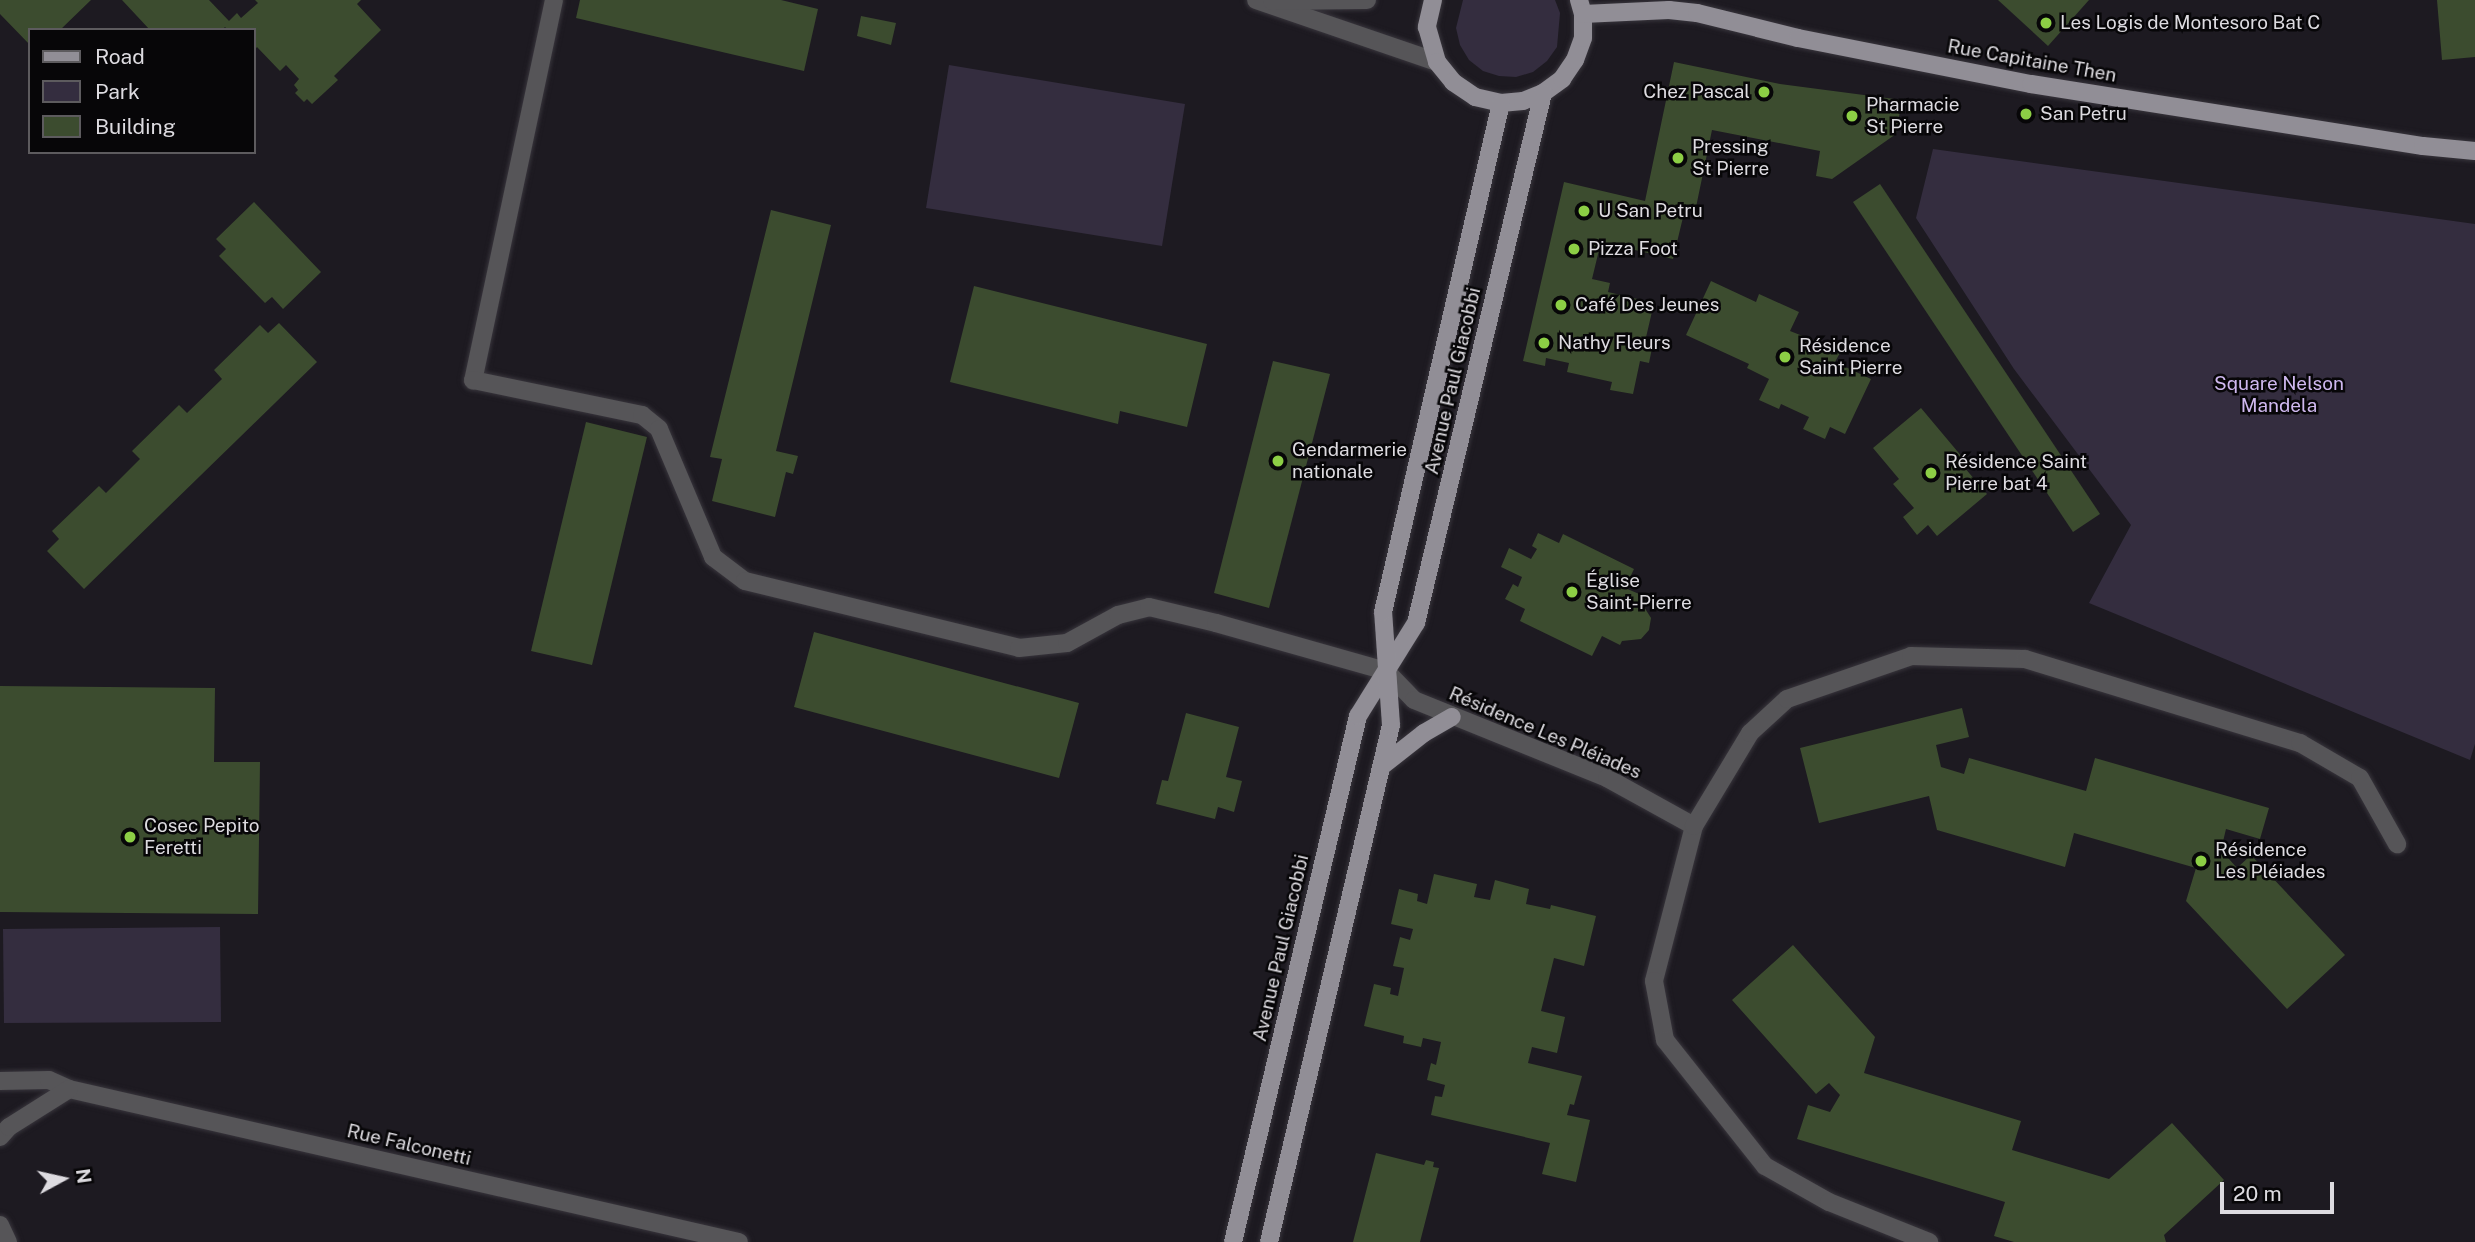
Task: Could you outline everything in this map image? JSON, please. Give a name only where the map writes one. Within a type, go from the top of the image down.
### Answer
[{"type":"main road","points":[[1433,0],[1427,27],[1437,62],[1453,82],[1475,97],[1501,103],[1523,101],[1543,93],[1562,79],[1576,60],[1583,37],[1581,7]]},
{"type":"main road","name":"Rue Capitaine Then","points":[[1581,7],[1697,13],[1798,38],[2031,84],[2423,146],[2475,151]]},
{"type":"main road","name":"Avenue Paul Giacobbi","points":[[1233,1242],[1358,716],[1416,623],[1543,93]]},
{"type":"main road","name":"Avenue Paul Giacobbi","points":[[1269,1242],[1391,725],[1383,612],[1501,103]]},
{"type":"main road","points":[[1382,766],[1424,733],[1452,717]]},
{"type":"street","points":[[554,0],[473,380],[642,415],[659,429],[713,556],[745,581],[1019,648],[1067,643],[1118,615],[1149,607],[1386,671]]},
{"type":"street","points":[[1254,0],[1367,0]]},
{"type":"street","points":[[1254,0],[1437,62]]},
{"type":"street","points":[[1929,1242],[1829,1202],[1765,1166],[1665,1040],[1654,981],[1694,826],[1750,733],[1787,699],[1911,656],[2025,659],[2300,743],[2360,778],[2397,844]]},
{"type":"street","name":"Résidence Les Pléiades","points":[[1386,671],[1414,700],[1607,778],[1694,826]]},
{"type":"street","name":"Rue Falconetti","points":[[0,1081],[49,1080],[69,1089],[739,1242]]},
{"type":"street","points":[[0,1137],[9,1127],[69,1089]]},
{"type":"street","points":[[0,1225],[8,1242]]},
{"type":"green space","points":[[1463,0],[1555,0],[1560,13],[1557,47],[1547,61],[1533,72],[1516,77],[1483,71],[1469,60],[1460,45],[1456,28]]},
{"type":"green space","points":[[949,65],[1185,104],[1162,246],[926,208]]},
{"type":"green space","name":"Square Nelson Mandela","points":[[1933,149],[2475,224],[2475,744],[2470,760],[2089,603],[2131,525],[2014,369],[1916,218]]},
{"type":"green space","points":[[220,927],[221,1022],[4,1023],[3,929]]},
{"type":"building","points":[[0,0],[91,0],[62,28],[28,28],[28,43],[0,14]]},
{"type":"building","points":[[122,0],[209,0],[229,21],[237,13],[241,18],[258,3],[255,0],[361,0],[357,4],[381,30],[334,76],[338,80],[312,104],[307,99],[304,102],[295,93],[298,90],[294,85],[299,79],[286,65],[280,71],[256,48],[256,28],[148,28]]},
{"type":"building","points":[[580,0],[781,0],[818,9],[804,71],[576,18]]},
{"type":"building","name":"Les Logis de Montesoro Bat C","points":[[1998,0],[2089,0],[2048,46]]},
{"type":"building","points":[[2437,0],[2475,0],[2475,57],[2442,60]]},
{"type":"building","points":[[861,16],[896,23],[891,45],[857,36]]},
{"type":"building","points":[[1674,62],[1780,84],[1902,100],[1896,134],[1832,179],[1816,176],[1820,151],[1712,130],[1695,212],[1685,209],[1673,259],[1601,242],[1592,279],[1610,283],[1608,292],[1654,303],[1644,346],[1652,348],[1649,363],[1640,361],[1633,394],[1610,390],[1612,382],[1567,372],[1569,363],[1546,358],[1545,366],[1523,361],[1564,182],[1645,201]]},
{"type":"building","points":[[1880,184],[2100,514],[2073,532],[1853,202]]},
{"type":"building","points":[[254,202],[321,272],[283,309],[272,297],[265,303],[219,256],[226,249],[216,239]]},
{"type":"building","points":[[771,210],[831,225],[776,451],[798,456],[793,474],[786,472],[775,517],[712,501],[722,459],[710,457]]},
{"type":"building","name":"Résidence Saint Pierre","points":[[1711,281],[1756,302],[1759,294],[1799,312],[1790,331],[1841,351],[1835,362],[1871,379],[1845,434],[1830,427],[1825,439],[1803,429],[1809,417],[1781,404],[1779,409],[1759,400],[1769,379],[1747,368],[1749,364],[1686,335]]},
{"type":"building","points":[[974,286],[1207,344],[1187,427],[1120,411],[1118,424],[950,382]]},
{"type":"building","points":[[279,323],[317,362],[84,589],[47,551],[59,539],[52,531],[99,486],[106,493],[140,459],[132,451],[179,405],[187,413],[222,379],[214,370],[260,325],[268,333]]},
{"type":"building","name":"Gendarmerie nationale","points":[[1273,361],[1330,374],[1269,608],[1214,593]]},
{"type":"building","name":"Résidence Saint Pierre bat 4","points":[[1921,408],[1968,464],[1964,467],[1987,494],[1937,536],[1928,525],[1917,535],[1903,517],[1914,508],[1893,484],[1899,479],[1873,448]]},
{"type":"building","points":[[586,422],[647,437],[592,665],[531,651]]},
{"type":"building","name":"Église Saint-Pierre","points":[[1538,533],[1559,543],[1563,534],[1634,569],[1625,588],[1644,596],[1641,602],[1651,618],[1649,630],[1641,639],[1622,641],[1620,645],[1602,636],[1592,656],[1520,621],[1525,609],[1505,599],[1513,584],[1518,587],[1522,577],[1501,567],[1509,548],[1531,559],[1537,549],[1532,546]]},
{"type":"building","points":[[814,632],[1079,703],[1059,778],[794,707]]},
{"type":"building","name":"Cosec Pepito Feretti","points":[[0,686],[215,688],[214,762],[260,762],[258,914],[0,912]]},
{"type":"building","name":"Résidence Les Pléiades","points":[[1962,708],[1969,737],[1936,745],[1941,767],[1964,774],[1969,758],[2086,791],[2095,758],[2269,808],[2260,839],[2226,829],[2221,850],[2237,868],[2251,855],[2345,955],[2287,1009],[2186,901],[2196,868],[2074,833],[2065,867],[1937,830],[1929,796],[1819,823],[1800,748]]},
{"type":"building","points":[[1186,713],[1239,727],[1226,777],[1242,781],[1234,812],[1218,807],[1215,819],[1156,804],[1162,780],[1168,781]]},
{"type":"building","points":[[1434,874],[1477,884],[1474,897],[1490,900],[1495,880],[1529,889],[1526,904],[1550,909],[1551,905],[1596,916],[1584,966],[1554,958],[1541,1011],[1565,1017],[1557,1053],[1532,1047],[1528,1063],[1582,1076],[1574,1105],[1570,1104],[1567,1115],[1590,1120],[1576,1182],[1542,1174],[1550,1143],[1431,1115],[1435,1096],[1442,1097],[1445,1085],[1427,1080],[1431,1063],[1436,1065],[1441,1042],[1423,1038],[1421,1047],[1403,1043],[1404,1036],[1364,1026],[1374,984],[1391,988],[1390,994],[1398,996],[1404,968],[1393,966],[1400,937],[1410,940],[1413,929],[1391,924],[1399,889],[1418,894],[1417,901],[1427,904]]},
{"type":"building","points":[[1793,945],[1875,1037],[1864,1073],[2021,1121],[2012,1150],[2109,1179],[2172,1123],[2224,1180],[2164,1235],[2166,1242],[2014,1242],[1994,1236],[2005,1202],[1797,1139],[1808,1105],[1830,1112],[1840,1095],[1829,1083],[1816,1094],[1732,1000]]},
{"type":"building","points":[[1376,1153],[1424,1165],[1426,1160],[1434,1162],[1433,1167],[1439,1168],[1420,1242],[1353,1242]]},
{"type":"place","name":"Les Logis de Montesoro Bat C","points":[[2046,23]]},
{"type":"place","name":"Chez Pascal","points":[[1764,92]]},
{"type":"place","name":"San Petru","points":[[2026,114]]},
{"type":"place","name":"Pharmacie St Pierre","points":[[1852,116]]},
{"type":"place","name":"Pressing St Pierre","points":[[1678,158]]},
{"type":"place","name":"U San Petru","points":[[1584,211]]},
{"type":"place","name":"Pizza Foot","points":[[1574,249]]},
{"type":"place","name":"Café Des Jeunes","points":[[1561,305]]},
{"type":"place","name":"Nathy Fleurs","points":[[1544,343]]},
{"type":"place","name":"Résidence Saint Pierre","points":[[1785,357]]},
{"type":"place","name":"Gendarmerie nationale","points":[[1278,461]]},
{"type":"place","name":"Résidence Saint Pierre bat 4","points":[[1931,473]]},
{"type":"place","name":"Église Saint-Pierre","points":[[1572,592]]},
{"type":"place","name":"Cosec Pepito Feretti","points":[[130,837]]},
{"type":"place","name":"Résidence Les Pléiades","points":[[2201,861]]}]
